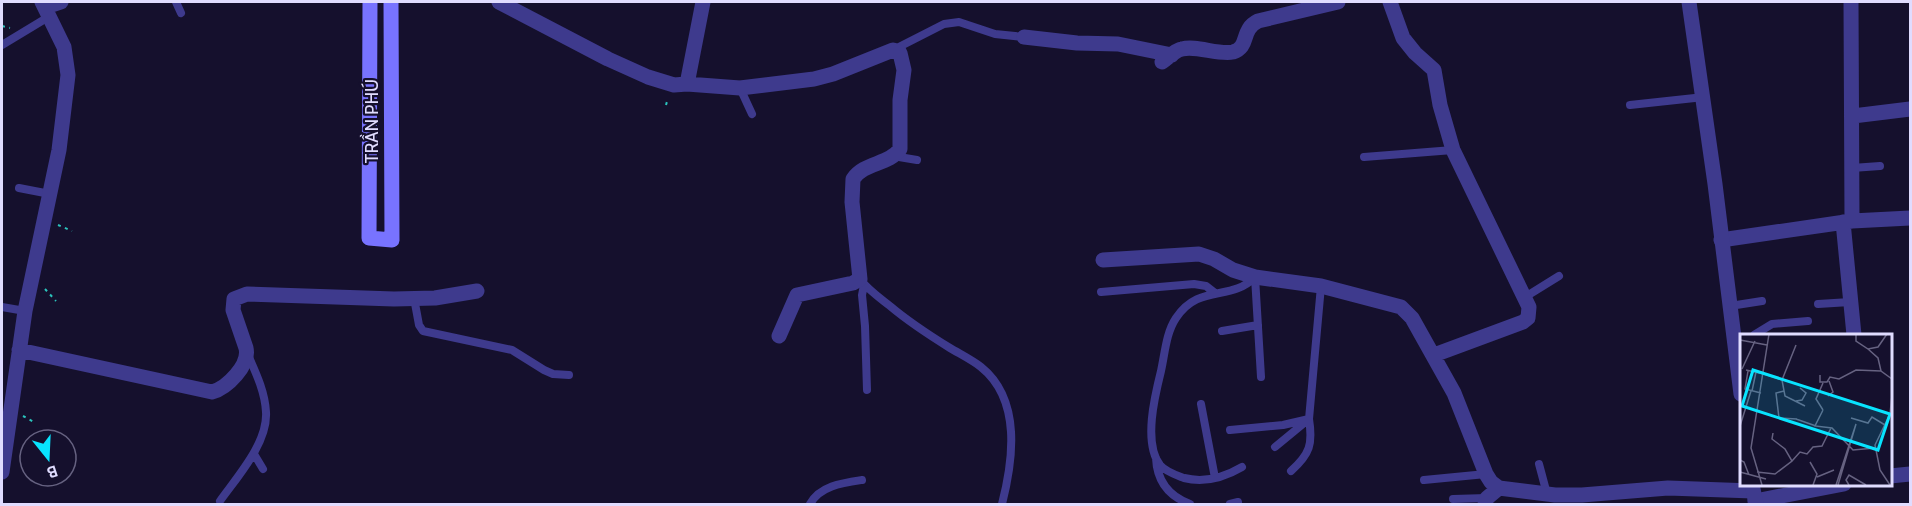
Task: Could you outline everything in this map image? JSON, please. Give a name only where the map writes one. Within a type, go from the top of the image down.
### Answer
[{"type":"main road","name":"TRẦN PHÚ","points":[[370,2],[369,238],[392,240],[390,2]]},
{"type":"street","points":[[2,472],[3,448],[25,311],[59,150],[68,75],[64,47],[46,8],[61,2]]},
{"type":"street","points":[[500,2],[608,59],[648,77],[674,85],[740,88],[805,80],[833,74],[893,50],[900,53],[904,70],[900,100],[902,143],[893,156],[865,167],[852,179],[852,202],[862,282],[797,296],[779,336]]},
{"type":"street","points":[[687,84],[703,2]]},
{"type":"street","points":[[1024,37],[1077,43],[1118,44],[1167,58],[1182,48],[1232,52],[1241,48],[1246,31],[1251,25],[1269,18],[1338,2]]},
{"type":"street","points":[[1390,2],[1403,38],[1415,53],[1434,70],[1440,105],[1453,150],[1525,297],[1529,313],[1523,322],[1434,355]]},
{"type":"street","points":[[1689,2],[1704,97],[1730,306],[1738,341],[1740,376]]},
{"type":"street","points":[[1851,2],[1853,116],[1852,168],[1847,221],[1850,302],[1854,334]]},
{"type":"street","points":[[1853,116],[1911,109]]},
{"type":"street","points":[[1721,240],[1847,221],[1911,218]]},
{"type":"street","points":[[1102,260],[1198,254],[1255,277],[1321,286],[1401,307],[1412,318],[1460,406],[1491,482],[1490,497],[1582,495],[1668,489],[1754,495],[1829,485]]},
{"type":"street","points":[[19,350],[212,392],[224,386],[246,360],[248,354],[233,310],[234,299],[239,296],[247,294],[303,297],[435,298],[477,291]]},
{"type":"street","points":[[1891,476],[1911,474]]},
{"type":"lane","points":[[176,2],[181,13]]},
{"type":"lane","points":[[2,45],[46,8]]},
{"type":"lane","points":[[893,50],[944,24],[959,22],[996,33],[1024,37]]},
{"type":"lane","points":[[740,88],[752,114]]},
{"type":"lane","points":[[1630,105],[1704,97]]},
{"type":"lane","points":[[1364,157],[1453,150]]},
{"type":"lane","points":[[893,156],[917,160]]},
{"type":"lane","points":[[1852,168],[1880,166]]},
{"type":"lane","points":[[19,188],[50,194]]},
{"type":"lane","points":[[1525,297],[1559,276]]},
{"type":"lane","points":[[1190,504],[1176,499],[1161,483],[1152,446],[1152,425],[1158,381],[1170,331],[1175,319],[1186,304],[1198,297],[1241,287],[1255,277]]},
{"type":"lane","points":[[1255,277],[1261,377]]},
{"type":"lane","points":[[862,282],[866,326],[867,390]]},
{"type":"lane","points":[[862,282],[909,323],[981,367],[1004,395],[1010,424],[1011,445],[1002,504]]},
{"type":"lane","points":[[1101,292],[1194,284],[1206,286],[1215,293]]},
{"type":"lane","points":[[1291,471],[1304,459],[1310,447],[1309,419],[1321,286]]},
{"type":"lane","points":[[414,298],[419,325],[423,331],[512,350],[553,374],[569,375]]},
{"type":"lane","points":[[1730,306],[1762,302]]},
{"type":"lane","points":[[1818,304],[1850,302]]},
{"type":"lane","points":[[2,307],[25,311]]},
{"type":"lane","points":[[1756,334],[1772,324],[1808,321]]},
{"type":"lane","points":[[1222,330],[1258,325]]},
{"type":"lane","points":[[220,501],[254,454],[266,414],[259,380],[248,354]]},
{"type":"lane","points":[[1201,404],[1215,478]]},
{"type":"lane","points":[[1230,430],[1283,425],[1309,419]]},
{"type":"lane","points":[[1275,447],[1309,419]]},
{"type":"lane","points":[[254,454],[263,469]]},
{"type":"lane","points":[[1156,458],[1167,471],[1194,481],[1229,474],[1242,467]]},
{"type":"lane","points":[[1539,464],[1547,494]]},
{"type":"lane","points":[[1424,480],[1486,474]]},
{"type":"lane","points":[[810,504],[813,498],[825,490],[836,485],[862,480]]},
{"type":"lane","points":[[1453,499],[1490,497]]}]
